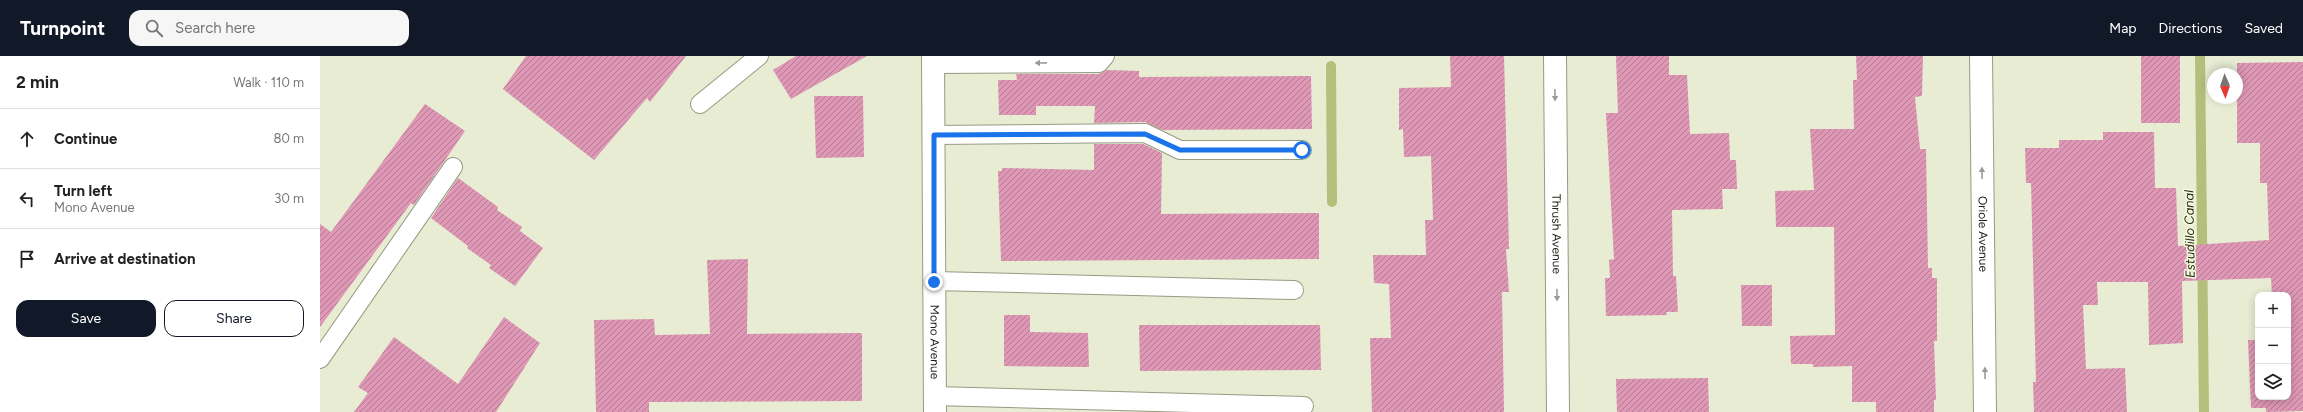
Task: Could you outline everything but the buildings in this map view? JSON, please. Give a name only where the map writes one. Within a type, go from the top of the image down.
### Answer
[{"type":"street","name":"Thrush Avenue","points":[[1554,56],[1558,412]]},
{"type":"street","name":"Oriole Avenue","points":[[1981,56],[1985,412]]},
{"type":"street","name":"Mono Avenue","points":[[933,60],[935,404]]},
{"type":"lane","points":[[700,104],[759,56]]},
{"type":"lane","points":[[933,60],[1099,63],[1105,56]]},
{"type":"lane","points":[[934,135],[1145,134],[1180,150],[1302,150]]},
{"type":"lane","points":[[320,359],[453,167]]},
{"type":"lane","points":[[934,282],[1294,290]]},
{"type":"lane","points":[[935,404],[1304,406]]},
{"type":"waterway","name":"Estudillo Canal","points":[[2200,56],[2204,412]]},
{"type":"waterway","points":[[1331,66],[1332,202]]},
{"type":"route","points":[[934,282],[934,135],[1145,134],[1180,150],[1302,150]]}]
